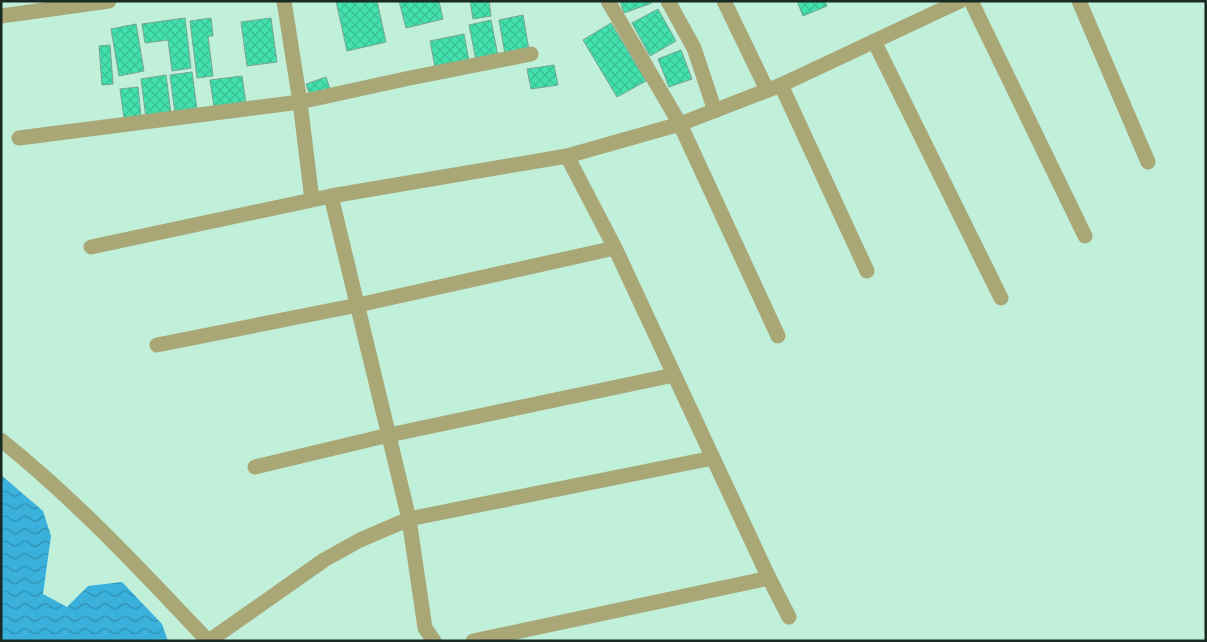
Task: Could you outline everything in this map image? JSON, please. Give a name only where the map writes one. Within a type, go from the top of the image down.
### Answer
[{"type":"street","points":[[1,16],[109,1]]},
{"type":"street","points":[[284,1],[300,102],[312,200]]},
{"type":"street","points":[[608,1],[680,124],[778,336]]},
{"type":"street","points":[[668,1],[694,48],[715,111]]},
{"type":"street","points":[[724,1],[774,87],[867,271]]},
{"type":"street","points":[[91,247],[331,196],[568,156],[680,124],[715,111],[774,87],[960,1]]},
{"type":"street","points":[[971,1],[1084,236]]},
{"type":"street","points":[[1079,1],[1148,162]]},
{"type":"street","points":[[874,41],[1001,298]]},
{"type":"street","points":[[19,138],[300,102],[405,78],[531,54]]},
{"type":"street","points":[[568,156],[615,248],[789,617]]},
{"type":"street","points":[[331,196],[409,519],[425,628],[434,641]]},
{"type":"street","points":[[157,345],[358,304],[615,248]]},
{"type":"street","points":[[255,467],[389,435],[674,375]]},
{"type":"street","points":[[1,440],[64,495],[124,552],[208,641],[324,560],[360,540],[409,519],[713,458]]},
{"type":"street","points":[[473,641],[769,578]]},
{"type":"water","points":[[1,475],[43,511],[51,536],[43,594],[67,607],[88,586],[122,582],[162,624],[168,641],[1,641]]},
{"type":"building","points":[[336,1],[377,1],[386,42],[347,51]]},
{"type":"building","points":[[399,1],[439,1],[443,19],[406,28]]},
{"type":"building","points":[[470,1],[479,1],[479,3],[489,1],[491,16],[473,19]]},
{"type":"building","points":[[620,1],[651,1],[652,3],[624,13]]},
{"type":"building","points":[[797,1],[825,1],[827,6],[803,16]]},
{"type":"building","points":[[658,9],[676,41],[650,56],[632,23]]},
{"type":"building","points":[[523,15],[529,50],[505,54],[499,20]]},
{"type":"building","points":[[185,18],[191,68],[172,71],[168,40],[145,43],[142,24]]},
{"type":"building","points":[[211,18],[213,36],[208,36],[213,76],[197,78],[190,21]]},
{"type":"building","points":[[271,18],[277,62],[247,66],[241,22]]},
{"type":"building","points":[[491,20],[498,56],[476,60],[469,25]]},
{"type":"building","points":[[611,23],[646,81],[617,97],[583,40]]},
{"type":"building","points":[[136,24],[144,71],[119,76],[111,29]]},
{"type":"building","points":[[464,34],[469,61],[435,67],[430,41]]},
{"type":"building","points":[[110,45],[113,84],[102,85],[99,46]]},
{"type":"building","points":[[681,50],[692,79],[669,87],[658,59]]},
{"type":"building","points":[[554,65],[558,85],[531,89],[527,69]]},
{"type":"building","points":[[192,72],[197,109],[175,113],[170,75]]},
{"type":"building","points":[[166,75],[171,114],[146,118],[141,79]]},
{"type":"building","points":[[242,76],[246,103],[214,107],[210,80]]},
{"type":"building","points":[[326,77],[331,92],[311,98],[306,84]]},
{"type":"building","points":[[138,87],[141,117],[124,119],[120,89]]}]
